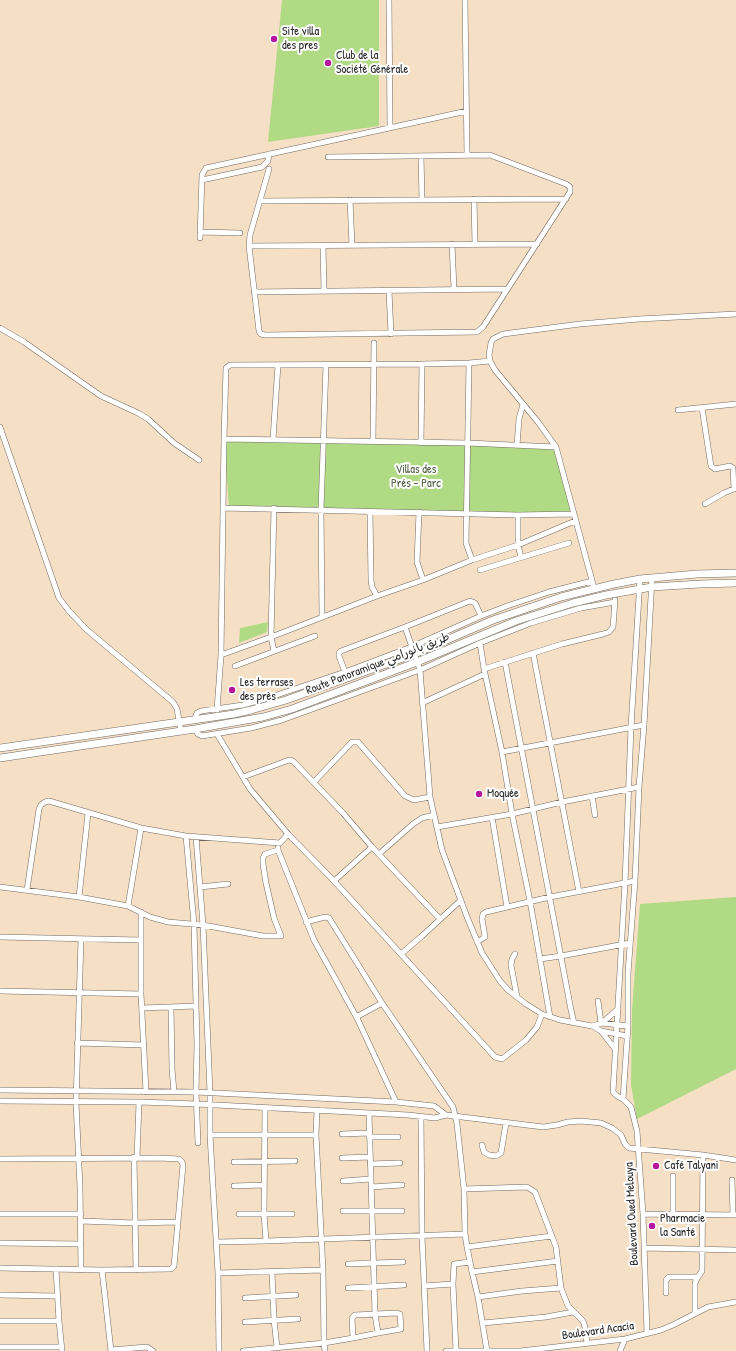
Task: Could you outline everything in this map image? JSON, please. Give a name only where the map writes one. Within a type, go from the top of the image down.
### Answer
[{"type":"street","points":[[389,0],[390,128]]},
{"type":"street","points":[[465,0],[467,155]]},
{"type":"street","points":[[240,233],[200,235],[203,172],[209,167],[467,111]]},
{"type":"street","points":[[202,180],[262,167],[268,161],[269,154]]},
{"type":"street","points":[[421,156],[422,200]]},
{"type":"street","points":[[269,169],[250,235],[249,246],[259,331],[263,335],[477,332],[483,327],[570,194],[570,189],[566,184],[494,156],[328,157]]},
{"type":"street","points":[[474,199],[475,244]]},
{"type":"street","points":[[260,201],[566,199]]},
{"type":"street","points":[[350,200],[352,245]]},
{"type":"street","points":[[452,244],[454,289]]},
{"type":"street","points":[[249,246],[537,244]]},
{"type":"street","points":[[323,245],[324,291]]},
{"type":"street","points":[[254,292],[507,289]]},
{"type":"street","points":[[389,291],[391,334]]},
{"type":"street","points":[[194,720],[199,712],[256,702],[413,651],[481,616],[542,595],[593,584],[575,522],[556,447],[490,361],[489,355],[493,339],[503,334],[580,324],[632,319],[736,314]]},
{"type":"street","points":[[0,328],[24,342],[101,396],[148,419],[174,443],[199,460]]},
{"type":"street","points":[[373,441],[374,343]]},
{"type":"street","points":[[217,710],[221,655],[226,368],[230,365],[422,364],[490,361]]},
{"type":"street","points":[[469,363],[466,543],[472,560]]},
{"type":"street","points":[[421,443],[422,364]]},
{"type":"street","points":[[273,439],[278,365]]},
{"type":"street","points":[[322,617],[321,510],[326,365]]},
{"type":"street","points":[[517,445],[519,419],[523,404]]},
{"type":"street","points":[[678,410],[736,404]]},
{"type":"street","points":[[702,408],[710,466],[715,469],[730,466],[733,468],[735,489],[705,504]]},
{"type":"street","points":[[0,427],[59,598],[73,616],[88,630],[173,702],[177,709],[181,731]]},
{"type":"street","points":[[224,439],[468,443],[556,447]]},
{"type":"street","points":[[223,508],[274,508],[370,512],[518,515],[573,514]]},
{"type":"street","points":[[274,508],[271,637],[274,651]]},
{"type":"street","points":[[370,512],[370,580],[377,596]]},
{"type":"street","points":[[419,512],[417,562],[423,580]]},
{"type":"street","points":[[564,514],[567,525]]},
{"type":"street","points":[[518,515],[518,545],[521,557]]},
{"type":"street","points":[[221,655],[423,580],[472,560],[518,545],[575,522]]},
{"type":"street","points":[[480,570],[569,543]]},
{"type":"street","name":"Route Panoramique طريق بانورامي","points":[[0,748],[234,714],[275,704],[509,613],[593,584],[697,574],[736,572]]},
{"type":"street","points":[[623,1099],[628,1026],[630,943],[635,881],[639,787],[652,578]]},
{"type":"street","points":[[615,1049],[640,579]]},
{"type":"street","name":"Route Panoramique طريق بانورامي","points":[[0,758],[248,721],[278,714],[417,662],[516,621],[573,603],[616,593],[652,587],[736,583]]},
{"type":"street","points":[[422,703],[505,662],[609,632],[612,630],[614,624],[616,593]]},
{"type":"street","points":[[345,672],[339,656],[340,652],[470,601],[475,603],[481,616]]},
{"type":"street","points":[[195,729],[200,736],[251,728],[289,718],[420,670],[480,643],[548,618],[581,608],[615,602]]},
{"type":"street","points":[[405,627],[420,670],[430,797],[436,827],[442,850],[477,942],[496,975],[508,990],[526,1004],[550,1017],[592,1026],[601,1031],[627,1036]]},
{"type":"street","points":[[235,666],[314,636]]},
{"type":"street","points":[[480,643],[530,901],[550,1017]]},
{"type":"street","points":[[533,653],[579,892]]},
{"type":"street","points":[[505,662],[574,1023]]},
{"type":"street","points":[[502,752],[644,725]]},
{"type":"street","points":[[217,734],[250,789],[288,834],[334,881],[495,1058],[502,1059],[533,1033],[542,1014]]},
{"type":"street","points":[[314,782],[352,742],[358,742],[405,796],[414,800],[430,797]]},
{"type":"street","points":[[243,777],[291,760],[293,761],[440,919]]},
{"type":"street","points":[[436,827],[492,818],[562,802],[639,787]]},
{"type":"street","points":[[592,796],[594,815]]},
{"type":"street","points":[[28,890],[38,813],[41,805],[49,801],[140,828],[186,836],[280,843]]},
{"type":"street","points":[[80,897],[88,813]]},
{"type":"street","points":[[379,854],[413,824],[422,818],[434,815]]},
{"type":"street","points":[[492,818],[507,907]]},
{"type":"street","points":[[128,906],[140,828]]},
{"type":"street","points":[[288,834],[280,843],[278,850],[306,922],[314,940],[357,1018],[396,1102]]},
{"type":"street","points":[[186,836],[194,924],[197,1060],[196,1104],[198,1143]]},
{"type":"street","points":[[196,837],[203,925],[210,1093],[210,1135],[217,1242],[219,1351]]},
{"type":"street","points":[[334,881],[372,847]]},
{"type":"street","points":[[0,887],[80,897],[128,906],[157,920],[203,925],[263,936],[281,936],[271,904],[263,864],[265,854],[278,850]]},
{"type":"street","points":[[477,942],[484,939],[486,936],[482,919],[483,914],[486,912],[530,901],[635,881]]},
{"type":"street","points":[[200,887],[228,884]]},
{"type":"street","points":[[401,954],[460,900]]},
{"type":"street","points":[[141,912],[141,994],[146,1092]]},
{"type":"street","points":[[306,922],[329,918],[382,1003],[453,1107],[464,1189],[467,1247],[478,1297],[487,1351]]},
{"type":"street","points":[[0,937],[140,940]]},
{"type":"street","points":[[80,939],[76,1102],[81,1214],[81,1270]]},
{"type":"street","points":[[540,959],[630,943]]},
{"type":"street","points":[[515,954],[512,959],[512,965],[517,997]]},
{"type":"street","points":[[0,991],[141,994]]},
{"type":"street","points":[[598,1001],[602,1023]]},
{"type":"street","points":[[357,1018],[358,1016],[382,1003]]},
{"type":"street","points":[[142,1008],[196,1006]]},
{"type":"street","points":[[171,1007],[174,1092]]},
{"type":"street","points":[[602,1023],[618,1009]]},
{"type":"street","points":[[592,1026],[602,1023],[628,1026]]},
{"type":"street","points":[[601,1031],[615,1049]]},
{"type":"street","points":[[77,1043],[144,1045]]},
{"type":"street","name":"Boulevard Oued Melouya","points":[[615,1049],[613,1092],[629,1104],[633,1113],[638,1148],[643,1214],[647,1333]]},
{"type":"street","points":[[0,1090],[196,1092],[396,1102],[434,1106],[446,1115]]},
{"type":"street","points":[[0,1101],[139,1102],[317,1110],[435,1118],[446,1115],[543,1127],[581,1121],[601,1123],[612,1128],[621,1135],[625,1144],[629,1148],[736,1160]]},
{"type":"street","points":[[136,1270],[136,1157],[139,1102]]},
{"type":"street","points":[[265,1108],[264,1214],[266,1241]]},
{"type":"street","points":[[317,1110],[316,1135],[322,1239],[325,1351]]},
{"type":"street","points":[[369,1113],[375,1314],[378,1333]]},
{"type":"street","points":[[421,1116],[422,1236],[426,1351]]},
{"type":"street","points":[[482,1146],[484,1152],[489,1156],[496,1156],[501,1153],[506,1123]]},
{"type":"street","points":[[342,1134],[398,1137]]},
{"type":"street","points":[[210,1135],[316,1135]]},
{"type":"street","points":[[695,1313],[695,1284],[702,1271],[702,1155]]},
{"type":"street","points":[[0,1159],[136,1157],[179,1160],[183,1165],[173,1268],[136,1270],[0,1268]]},
{"type":"street","points":[[342,1158],[370,1157]]},
{"type":"street","points":[[234,1162],[294,1161]]},
{"type":"street","points":[[370,1164],[400,1163]]},
{"type":"street","points":[[672,1176],[673,1214]]},
{"type":"street","points":[[343,1181],[371,1179]]},
{"type":"street","points":[[643,1214],[735,1215],[732,1180]]},
{"type":"street","points":[[234,1186],[264,1185]]},
{"type":"street","points":[[371,1187],[402,1185]]},
{"type":"street","points":[[464,1189],[527,1187],[532,1189],[537,1196],[556,1246],[561,1288],[568,1306],[583,1321],[587,1343]]},
{"type":"street","points":[[343,1211],[402,1211]]},
{"type":"street","points":[[0,1214],[81,1214]]},
{"type":"street","points":[[239,1214],[292,1214]]},
{"type":"street","points":[[81,1221],[135,1223],[178,1222]]},
{"type":"street","points":[[217,1242],[466,1234]]},
{"type":"street","points":[[467,1247],[552,1236]]},
{"type":"street","points":[[0,1243],[81,1244]]},
{"type":"street","points":[[644,1248],[736,1250]]},
{"type":"street","points":[[472,1272],[558,1260]]},
{"type":"street","points":[[348,1264],[403,1262]]},
{"type":"street","points":[[456,1351],[453,1284],[454,1264],[470,1262]]},
{"type":"street","points":[[0,1347],[62,1349],[58,1321],[56,1269]]},
{"type":"street","points":[[102,1270],[111,1351],[148,1347],[152,1351]]},
{"type":"street","points":[[218,1273],[323,1270]]},
{"type":"street","points":[[272,1272],[277,1347]]},
{"type":"street","points":[[666,1293],[666,1280],[669,1277],[698,1277]]},
{"type":"street","points":[[424,1286],[453,1284]]},
{"type":"street","points":[[348,1288],[404,1286]]},
{"type":"street","points":[[478,1297],[522,1291],[561,1288]]},
{"type":"street","points":[[0,1295],[57,1296]]},
{"type":"street","points":[[245,1298],[296,1295]]},
{"type":"street","name":"Boulevard Acacia","points":[[446,1351],[520,1350],[625,1339],[673,1325],[708,1307],[736,1302]]},
{"type":"street","points":[[483,1323],[573,1312]]},
{"type":"street","points":[[243,1351],[324,1343],[353,1338],[378,1333],[402,1329],[400,1314],[354,1315],[352,1318],[353,1338]]},
{"type":"street","points":[[245,1322],[298,1319]]},
{"type":"street","points":[[0,1321],[58,1321]]},
{"type":"street","points":[[620,1351],[625,1339]]},
{"type":"green space","name":"Club de la Société Générale","points":[[282,0],[379,0],[379,126],[268,142]]},
{"type":"green space","name":"Villas des Prés - Parc","points":[[224,439],[556,447],[573,514],[229,508]]},
{"type":"green space","points":[[268,622],[267,632],[239,643],[240,628]]},
{"type":"green space","points":[[736,897],[736,1069],[637,1119],[631,1085],[632,1010],[640,904]]},
{"type":"place","name":"Site villa des pres","points":[[274,39]]},
{"type":"place","name":"Club de la Société Générale","points":[[328,63]]},
{"type":"place","name":"Les terrases des près","points":[[232,690]]},
{"type":"place","name":"Moquée","points":[[479,794]]},
{"type":"place","name":"Café Talyani","points":[[656,1166]]},
{"type":"place","name":"Pharmacie la Santé","points":[[652,1226]]}]
